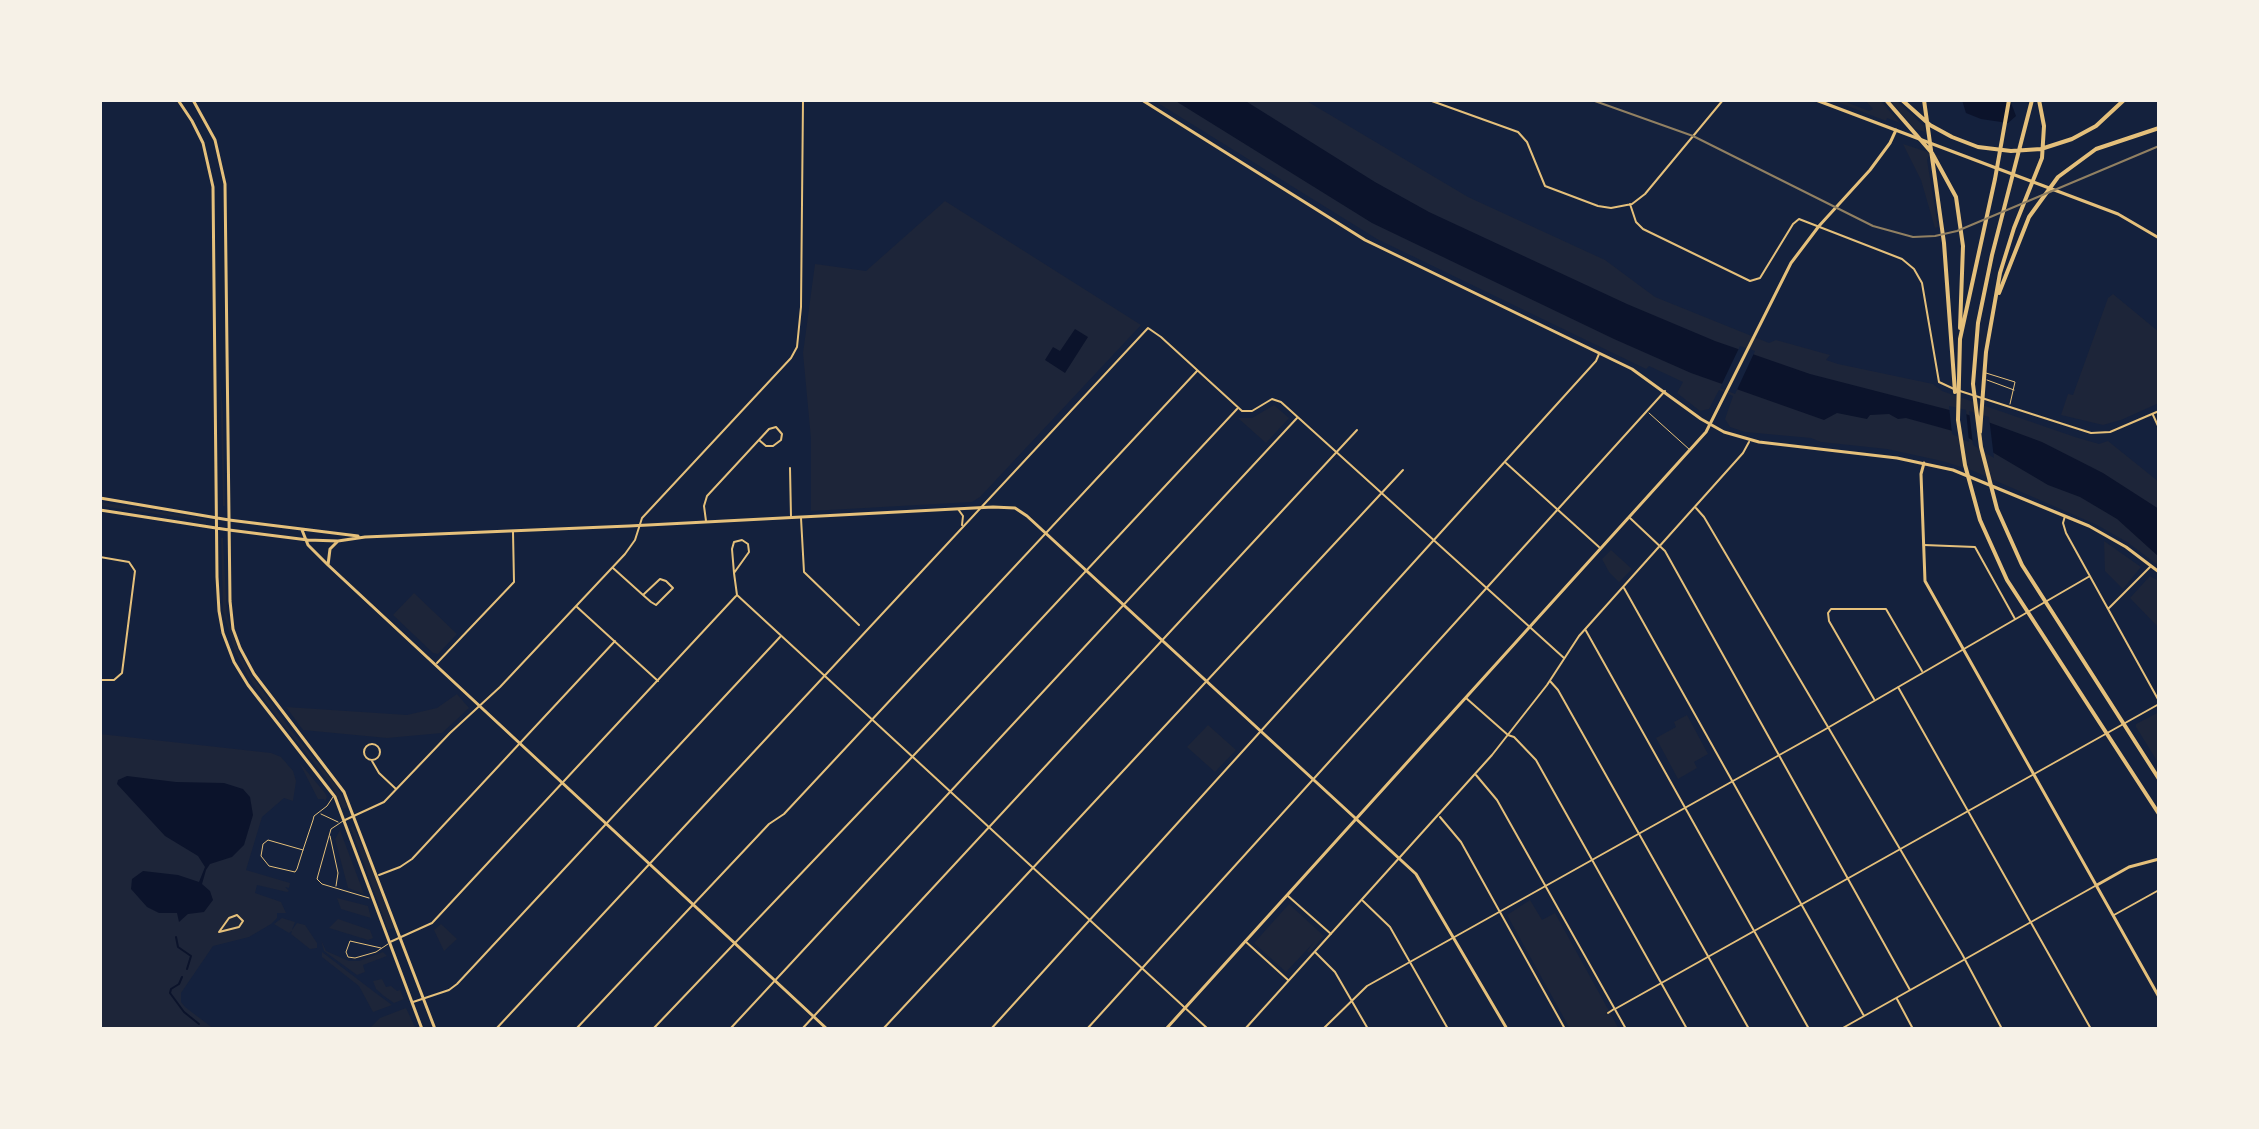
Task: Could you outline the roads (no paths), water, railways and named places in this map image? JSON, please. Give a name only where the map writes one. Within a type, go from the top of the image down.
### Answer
[{"type":"highway","points":[[1886,100],[1932,153],[1948,179],[1960,211],[1963,239],[1958,420]]},
{"type":"highway","points":[[1902,100],[1937,130],[1969,144],[1994,150],[2034,150],[2083,133],[2124,100]]},
{"type":"highway","points":[[1924,100],[1944,243],[1958,420],[1965,465],[1980,520],[1999,565],[2033,622],[2159,814]]},
{"type":"highway","points":[[1960,339],[2009,100]]},
{"type":"highway","points":[[2032,100],[1980,309],[1974,358],[1975,407],[1981,447],[1990,488],[2022,565],[2159,779]]},
{"type":"highway","points":[[1981,447],[1985,360],[2000,273],[2014,228],[2038,172],[2044,132],[2039,100]]},
{"type":"highway","points":[[1994,308],[2022,231],[2038,201],[2058,177],[2096,149],[2159,128]]},
{"type":"main road","points":[[178,100],[201,138],[213,180],[219,611],[230,653],[267,710],[334,795],[422,1029]]},
{"type":"main road","points":[[193,100],[216,143],[225,184],[231,618],[250,669],[338,782],[355,815],[435,1029]]},
{"type":"main road","points":[[1142,100],[1365,240],[1643,374],[1711,425],[1732,436],[1750,441],[1924,463],[1979,480],[2111,537],[2159,572]]},
{"type":"main road","points":[[1816,100],[2120,214],[2159,238]]},
{"type":"main road","points":[[1166,1029],[1711,425],[1791,263],[1819,226],[1866,175],[1896,130]]},
{"type":"main road","points":[[1924,463],[1921,474],[1925,581],[2159,997]]},
{"type":"main road","points":[[100,498],[229,520],[365,537]]},
{"type":"main road","points":[[100,510],[217,529],[338,541],[365,537],[1009,507],[1024,513],[1400,858],[1423,883],[1507,1029]]},
{"type":"main road","points":[[302,530],[304,540],[328,565],[827,1029]]},
{"type":"main road","points":[[328,565],[330,549],[338,541]]},
{"type":"main road","points":[[2096,885],[2129,867],[2159,859]]},
{"type":"street","points":[[342,821],[381,804],[480,706],[613,568],[631,547],[642,518],[785,367],[797,347],[801,307],[803,100]]},
{"type":"street","points":[[1429,100],[1521,134],[1527,142],[1541,182],[1549,189],[1603,207],[1630,204],[1652,187],[1723,100]]},
{"type":"street","points":[[1630,204],[1636,222],[1643,229],[1750,281],[1760,278],[1797,220],[1804,219],[1898,257],[1912,266],[1923,285],[1939,383],[2097,434],[2159,411]]},
{"type":"street","points":[[496,1029],[1148,328],[1154,330],[1238,408],[1247,412],[1275,399],[1298,417],[1564,658]]},
{"type":"street","points":[[991,1029],[1433,542],[1600,353]]},
{"type":"street","points":[[576,1029],[769,824],[784,814],[1198,370]]},
{"type":"street","points":[[1087,1029],[1665,391]]},
{"type":"street","points":[[653,1029],[1238,408]]},
{"type":"street","points":[[2153,414],[2159,428]]},
{"type":"street","points":[[730,1029],[1298,417]]},
{"type":"street","points":[[706,522],[704,506],[707,496],[771,427],[778,428],[782,434],[781,440],[773,446],[766,446],[759,440]]},
{"type":"street","points":[[802,1029],[1357,430]]},
{"type":"street","points":[[1245,1029],[1475,774],[1550,681],[1585,629],[1750,441]]},
{"type":"street","points":[[1505,462],[1601,549]]},
{"type":"street","points":[[790,468],[791,518]]},
{"type":"street","points":[[883,1029],[1403,470]]},
{"type":"street","points":[[1695,507],[1704,517],[2002,1029]]},
{"type":"street","points":[[958,509],[963,519],[962,526]]},
{"type":"street","points":[[1608,1013],[2159,702],[2064,528],[2065,515]]},
{"type":"street","points":[[801,517],[805,574],[859,625]]},
{"type":"street","points":[[1629,518],[1660,546],[1910,990]]},
{"type":"street","points":[[436,665],[514,582],[513,531]]},
{"type":"street","points":[[734,573],[749,552],[748,544],[742,540],[734,542],[732,549],[734,573],[737,595],[1208,1029]]},
{"type":"street","points":[[1923,545],[1975,547],[2015,619]]},
{"type":"street","points":[[100,557],[129,562],[135,573],[122,673],[114,680],[100,680]]},
{"type":"street","points":[[2108,608],[2152,565]]},
{"type":"street","points":[[613,568],[643,595],[658,605],[673,588],[660,579],[643,595]]},
{"type":"street","points":[[1323,1029],[1367,986],[2090,576]]},
{"type":"street","points":[[1623,586],[1864,1016]]},
{"type":"street","points":[[390,942],[431,924],[737,595]]},
{"type":"street","points":[[576,607],[659,681]]},
{"type":"street","points":[[1874,699],[1829,621],[1831,609],[1886,609],[1922,672]]},
{"type":"street","points":[[1585,629],[1809,1029]]},
{"type":"street","points":[[412,1002],[449,990],[457,984],[780,636]]},
{"type":"street","points":[[378,876],[412,859],[615,641]]},
{"type":"street","points":[[1550,681],[1558,690],[1749,1029]]},
{"type":"street","points":[[1897,686],[2091,1029]]},
{"type":"street","points":[[1466,698],[1514,737],[1536,760],[1687,1029]]},
{"type":"street","points":[[372,760],[380,752],[377,745],[372,744],[365,747],[367,758],[397,789]]},
{"type":"street","points":[[1475,774],[1495,796],[1626,1029]]},
{"type":"street","points":[[1438,816],[1457,837],[1565,1029]]},
{"type":"street","points":[[1841,1029],[2096,885]]},
{"type":"street","points":[[2113,916],[2159,890]]},
{"type":"street","points":[[1287,895],[1331,934]]},
{"type":"street","points":[[1362,900],[1390,927],[1448,1029]]},
{"type":"street","points":[[231,917],[241,918],[243,922],[239,927],[219,932],[231,917]]},
{"type":"street","points":[[1245,941],[1289,981]]},
{"type":"street","points":[[1315,952],[1333,969],[1368,1029]]},
{"type":"street","points":[[1896,998],[1913,1029]]},
{"type":"lane","points":[[2009,407],[2014,390],[2013,380],[1988,371],[1985,375],[1986,380],[2014,390]]},
{"type":"lane","points":[[1647,411],[1690,450]]},
{"type":"lane","points":[[303,850],[268,840],[263,844],[261,856],[266,865],[293,873],[297,870],[313,818],[334,795]]},
{"type":"lane","points":[[319,813],[342,821]]},
{"type":"lane","points":[[342,821],[332,828],[317,877],[322,884],[364,898],[373,897]]},
{"type":"lane","points":[[330,835],[338,873],[335,888]]},
{"type":"lane","points":[[381,948],[350,941],[346,952],[348,957],[355,958],[381,948],[390,942]]},
{"type":"waterway","points":[[176,937],[178,947],[191,956],[187,969]]},
{"type":"waterway","points":[[182,977],[170,993],[184,1012],[199,1024]]},
{"type":"railway","points":[[1592,100],[1693,136],[1873,226],[1913,237],[1957,231],[2159,146]]}]
